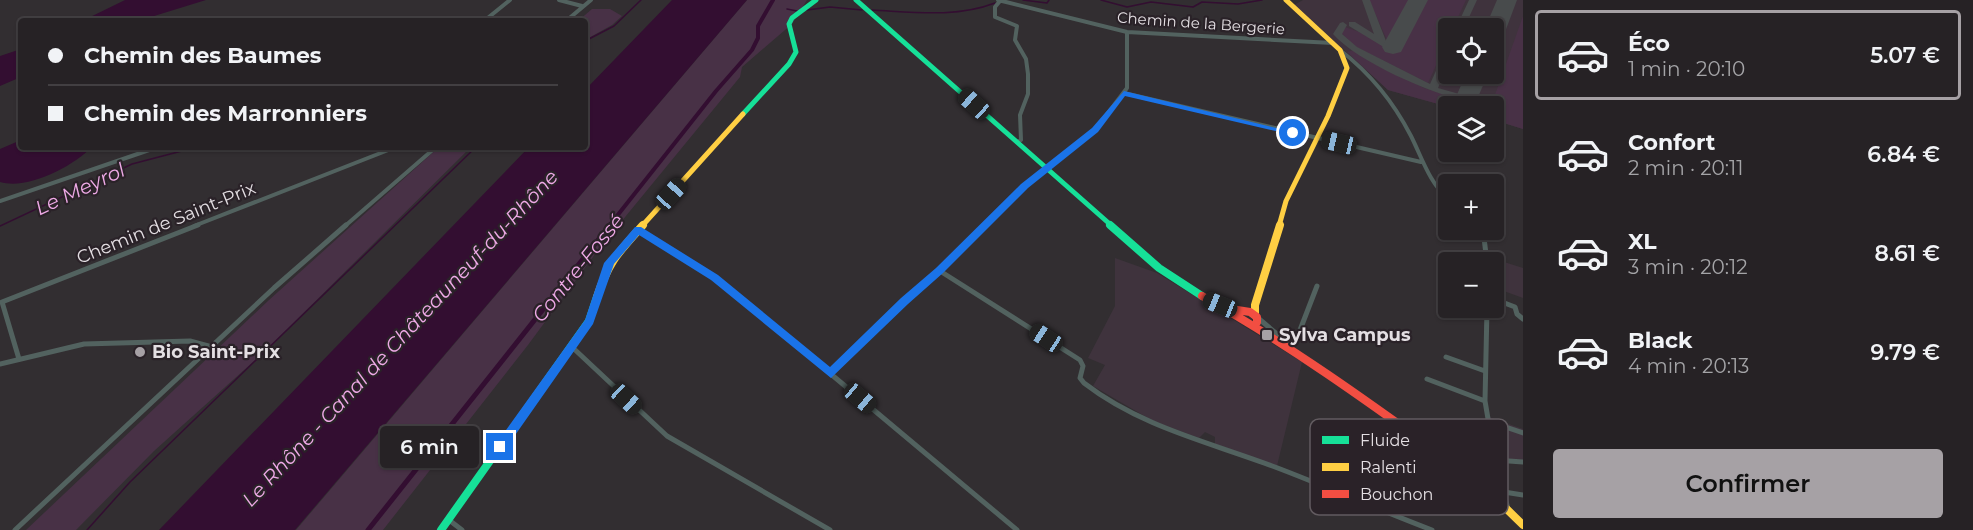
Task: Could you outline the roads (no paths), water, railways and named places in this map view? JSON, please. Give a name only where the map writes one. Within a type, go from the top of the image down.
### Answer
[{"type":"street","points":[[488,18],[510,0]]},
{"type":"street","points":[[559,0],[582,6]]},
{"type":"street","points":[[569,18],[591,0]]},
{"type":"street","points":[[441,530],[589,321],[609,263],[789,64],[796,52],[789,24],[796,15],[816,0]]},
{"type":"street","points":[[856,0],[1159,268],[1207,300],[1255,320],[1279,343],[1345,385],[1391,419]]},
{"type":"street","points":[[1000,0],[995,7],[995,17],[1017,26],[1016,40],[1027,64],[1028,94],[1020,115],[1021,140],[1017,142]]},
{"type":"street","name":"Chemin de la Bergerie","points":[[1000,0],[1127,32],[1333,43]]},
{"type":"street","points":[[1286,0],[1386,92],[1397,108],[1420,155],[1421,162],[1438,189]]},
{"type":"street","points":[[831,374],[904,301],[940,271],[989,220],[1046,168],[1095,130],[1124,93],[1127,81],[1127,32]]},
{"type":"street","points":[[1255,320],[1255,305],[1276,241],[1283,210],[1346,75],[1346,62],[1340,50]]},
{"type":"street","points":[[1124,93],[1421,162]]},
{"type":"street","points":[[0,201],[149,150]]},
{"type":"street","name":"Chemin de Saint-Prix","points":[[19,359],[2,302],[388,150]]},
{"type":"street","points":[[15,530],[274,288],[433,150]]},
{"type":"street","points":[[638,230],[715,277],[1017,530]]},
{"type":"street","points":[[940,271],[1080,360],[1083,366],[1080,378],[1084,383],[1122,408],[1154,424],[1310,481]]},
{"type":"street","points":[[1255,320],[1267,322],[1282,339],[1295,343],[1317,286]]},
{"type":"street","points":[[1504,303],[1515,307],[1517,314],[1523,319]]},
{"type":"street","points":[[1244,314],[1255,305]]},
{"type":"street","points":[[1487,318],[1485,401],[1488,419]]},
{"type":"street","points":[[0,364],[84,344],[190,341],[212,347]]},
{"type":"street","points":[[572,347],[667,436],[830,530]]},
{"type":"street","points":[[1446,357],[1485,371]]},
{"type":"street","points":[[1427,379],[1485,401]]},
{"type":"street","points":[[1508,428],[1523,433]]},
{"type":"street","points":[[1508,461],[1523,462]]},
{"type":"street","points":[[1508,493],[1523,495]]},
{"type":"street","points":[[1508,509],[1523,523]]},
{"type":"street","points":[[1395,515],[1432,530]]},
{"type":"street","points":[[449,520],[462,530]]},
{"type":"water","points":[[125,0],[206,0],[148,18],[88,18]]},
{"type":"water","name":"Le Rhône - Canal de Châteauneuf-du-Rhône","points":[[672,0],[747,0],[295,530],[159,530],[526,150],[588,150],[588,87]]},
{"type":"water","points":[[18,50],[18,78],[0,86],[0,56]]},
{"type":"water","points":[[18,141],[18,150],[89,150],[73,162],[49,175],[36,180],[11,184],[0,182],[0,149]]},
{"type":"waterway","points":[[588,39],[614,26],[641,0]]},
{"type":"waterway","name":"Contre-Fossé","points":[[609,226],[716,91],[752,50],[758,38],[758,26],[773,0]]},
{"type":"waterway","points":[[1023,0],[1047,3],[1049,0]]},
{"type":"waterway","points":[[1101,0],[1127,7],[1151,2],[1193,7],[1202,2],[1238,4],[1262,0]]},
{"type":"waterway","points":[[872,10],[950,12],[965,11],[995,3]]},
{"type":"waterway","points":[[807,10],[830,7],[862,10]]},
{"type":"waterway","points":[[787,9],[797,11]]},
{"type":"waterway","name":"Le Meyrol","points":[[0,226],[132,164],[186,150]]},
{"type":"waterway","points":[[87,530],[130,482],[473,150]]},
{"type":"waterway","name":"Contre-Fossé","points":[[368,530],[610,225]]},
{"type":"place","name":"Sylva Campus","points":[[1267,335]]},
{"type":"place","name":"Bio Saint-Prix","points":[[140,352]]}]
